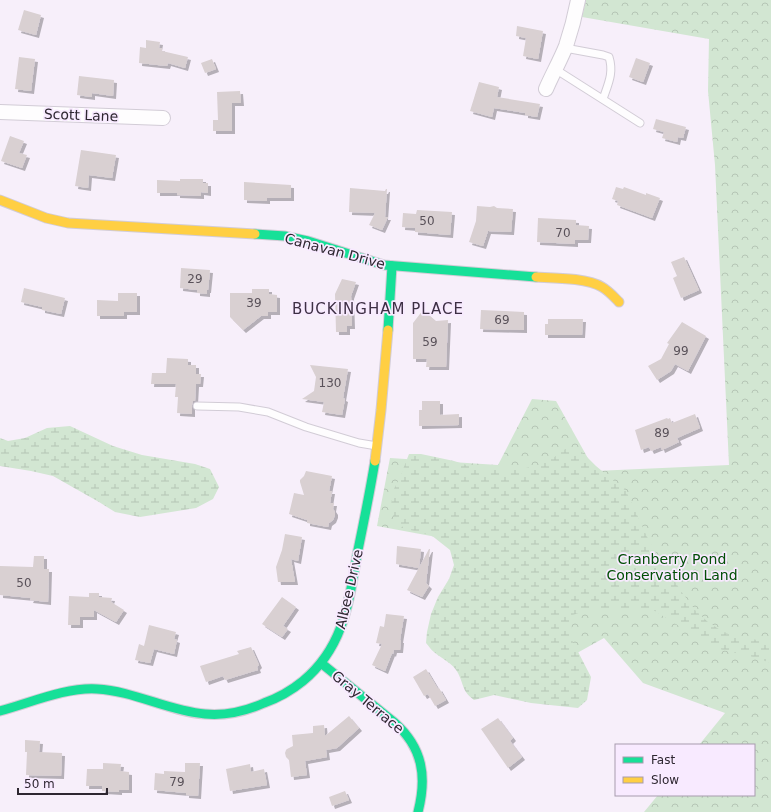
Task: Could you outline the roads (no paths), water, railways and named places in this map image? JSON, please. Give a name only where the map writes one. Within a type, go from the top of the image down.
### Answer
[{"type":"street","points":[[546,89],[565,48],[573,25],[578,0]]},
{"type":"street","name":"Scott Lane","points":[[0,112],[163,118]]},
{"type":"street","name":"Canavan Drive","points":[[0,200],[60,222],[285,236],[319,244],[376,264],[588,281],[603,286],[619,302]]},
{"type":"street","name":"Albee Drive","points":[[0,711],[74,690],[90,689],[117,693],[192,713],[212,714],[233,712],[254,707],[282,695],[307,677],[321,663],[331,649],[346,614],[377,446],[392,266]]},
{"type":"street","name":"Gray Terrace","points":[[321,663],[397,724],[413,743],[420,760],[423,778],[422,796],[418,812]]},
{"type":"lane","points":[[565,48],[609,57],[611,76],[603,99]]},
{"type":"lane","points":[[555,69],[640,123]]},
{"type":"lane","points":[[197,406],[240,407],[268,412],[306,427],[359,443],[377,446]]},
{"type":"district","name":"BUCKINGHAM PLACE","points":[[378,309]]},
{"type":"park label","name":"Cranberry Pond Conservation Land","points":[[672,568]]}]
